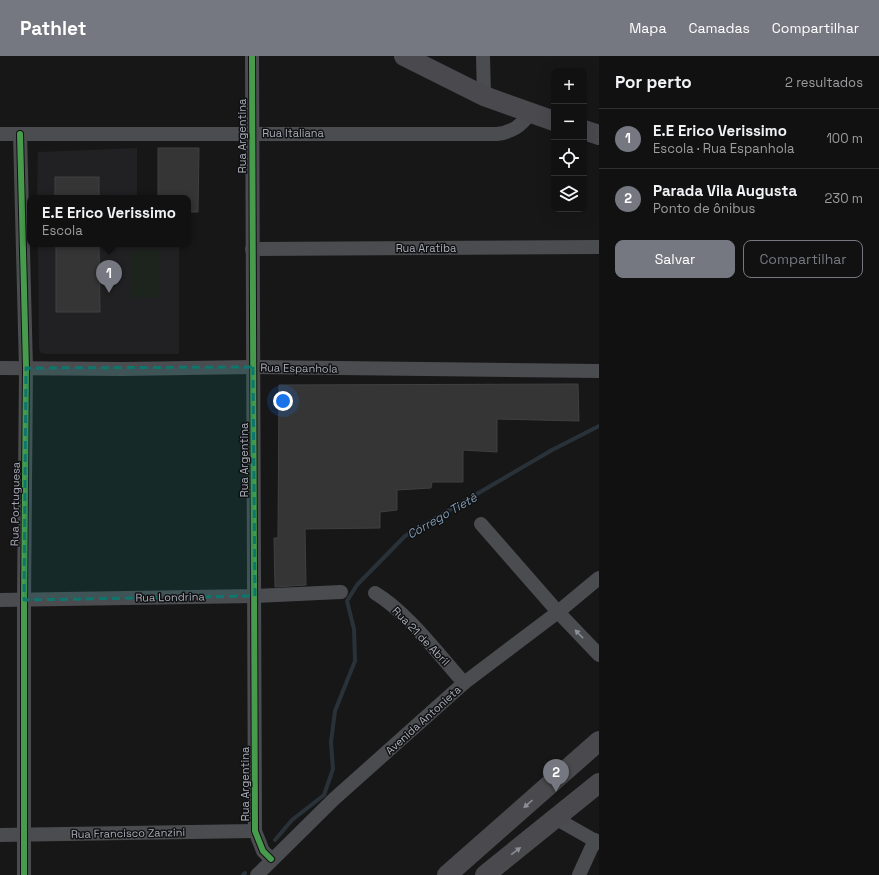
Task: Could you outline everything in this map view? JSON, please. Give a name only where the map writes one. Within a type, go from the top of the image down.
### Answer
[{"type":"main road","points":[[404,56],[484,96],[530,114],[551,120]]},
{"type":"main road","points":[[587,131],[599,135]]},
{"type":"main road","points":[[447,875],[599,741]]},
{"type":"main road","points":[[485,875],[599,783]]},
{"type":"street","name":"Rua Argentina","points":[[252,56],[255,831],[263,851],[271,859]]},
{"type":"street","points":[[483,56],[484,96]]},
{"type":"street","name":"Rua Italiana","points":[[0,134],[497,134],[509,132],[521,125],[530,114]]},
{"type":"street","name":"Rua Portuguesa","points":[[20,134],[26,368],[24,875]]},
{"type":"street","name":"Rua Aratiba","points":[[252,249],[599,247]]},
{"type":"street","name":"Rua Espanhola","points":[[0,368],[124,369],[254,367],[599,371]]},
{"type":"street","points":[[481,524],[558,612],[599,655]]},
{"type":"street","name":"Avenida Antonieta","points":[[257,875],[271,859],[334,799],[464,683],[558,612],[599,578]]},
{"type":"street","name":"Rua Londrina","points":[[0,600],[255,596],[341,592]]},
{"type":"street","name":"Rua 21 de Abril","points":[[375,593],[392,605],[416,629],[464,683]]},
{"type":"street","points":[[555,818],[597,842],[579,875]]},
{"type":"street","name":"Rua Francisco Zanzini","points":[[0,835],[255,831]]},
{"type":"highlighted area","points":[[253,367],[255,596],[24,600],[26,368]]},
{"type":"shaded area","points":[[137,148],[137,195],[37,195],[38,152]]},
{"type":"shaded area","points":[[38,247],[179,247],[179,354],[45,354],[41,353],[39,349]]},
{"type":"shaded area","points":[[131,250],[159,250],[159,298],[130,297]]},
{"type":"building","points":[[158,148],[199,148],[198,212],[191,212],[191,195],[158,195]]},
{"type":"building","points":[[55,177],[99,177],[99,195],[55,195]]},
{"type":"building","points":[[56,247],[99,247],[100,312],[56,312]]},
{"type":"building","points":[[578,384],[579,421],[497,419],[497,452],[463,450],[463,482],[432,482],[431,488],[397,490],[397,510],[380,512],[380,528],[305,529],[306,585],[275,587],[274,538],[278,538],[279,385]]},
{"type":"waterway","name":"Córrego Tietê","points":[[275,840],[292,820],[324,795],[333,769],[331,742],[335,711],[355,661],[354,629],[347,601],[357,585],[405,536],[552,450],[599,426]]},
{"type":"cycle path","points":[[252,56],[255,831],[263,851],[271,859]]},
{"type":"cycle path","points":[[20,134],[26,368],[24,875]]},
{"type":"place","name":"E.E Erico Verissimo","points":[[109,293]]},
{"type":"place","name":"Parada Vila Augusta","points":[[556,792]]}]
